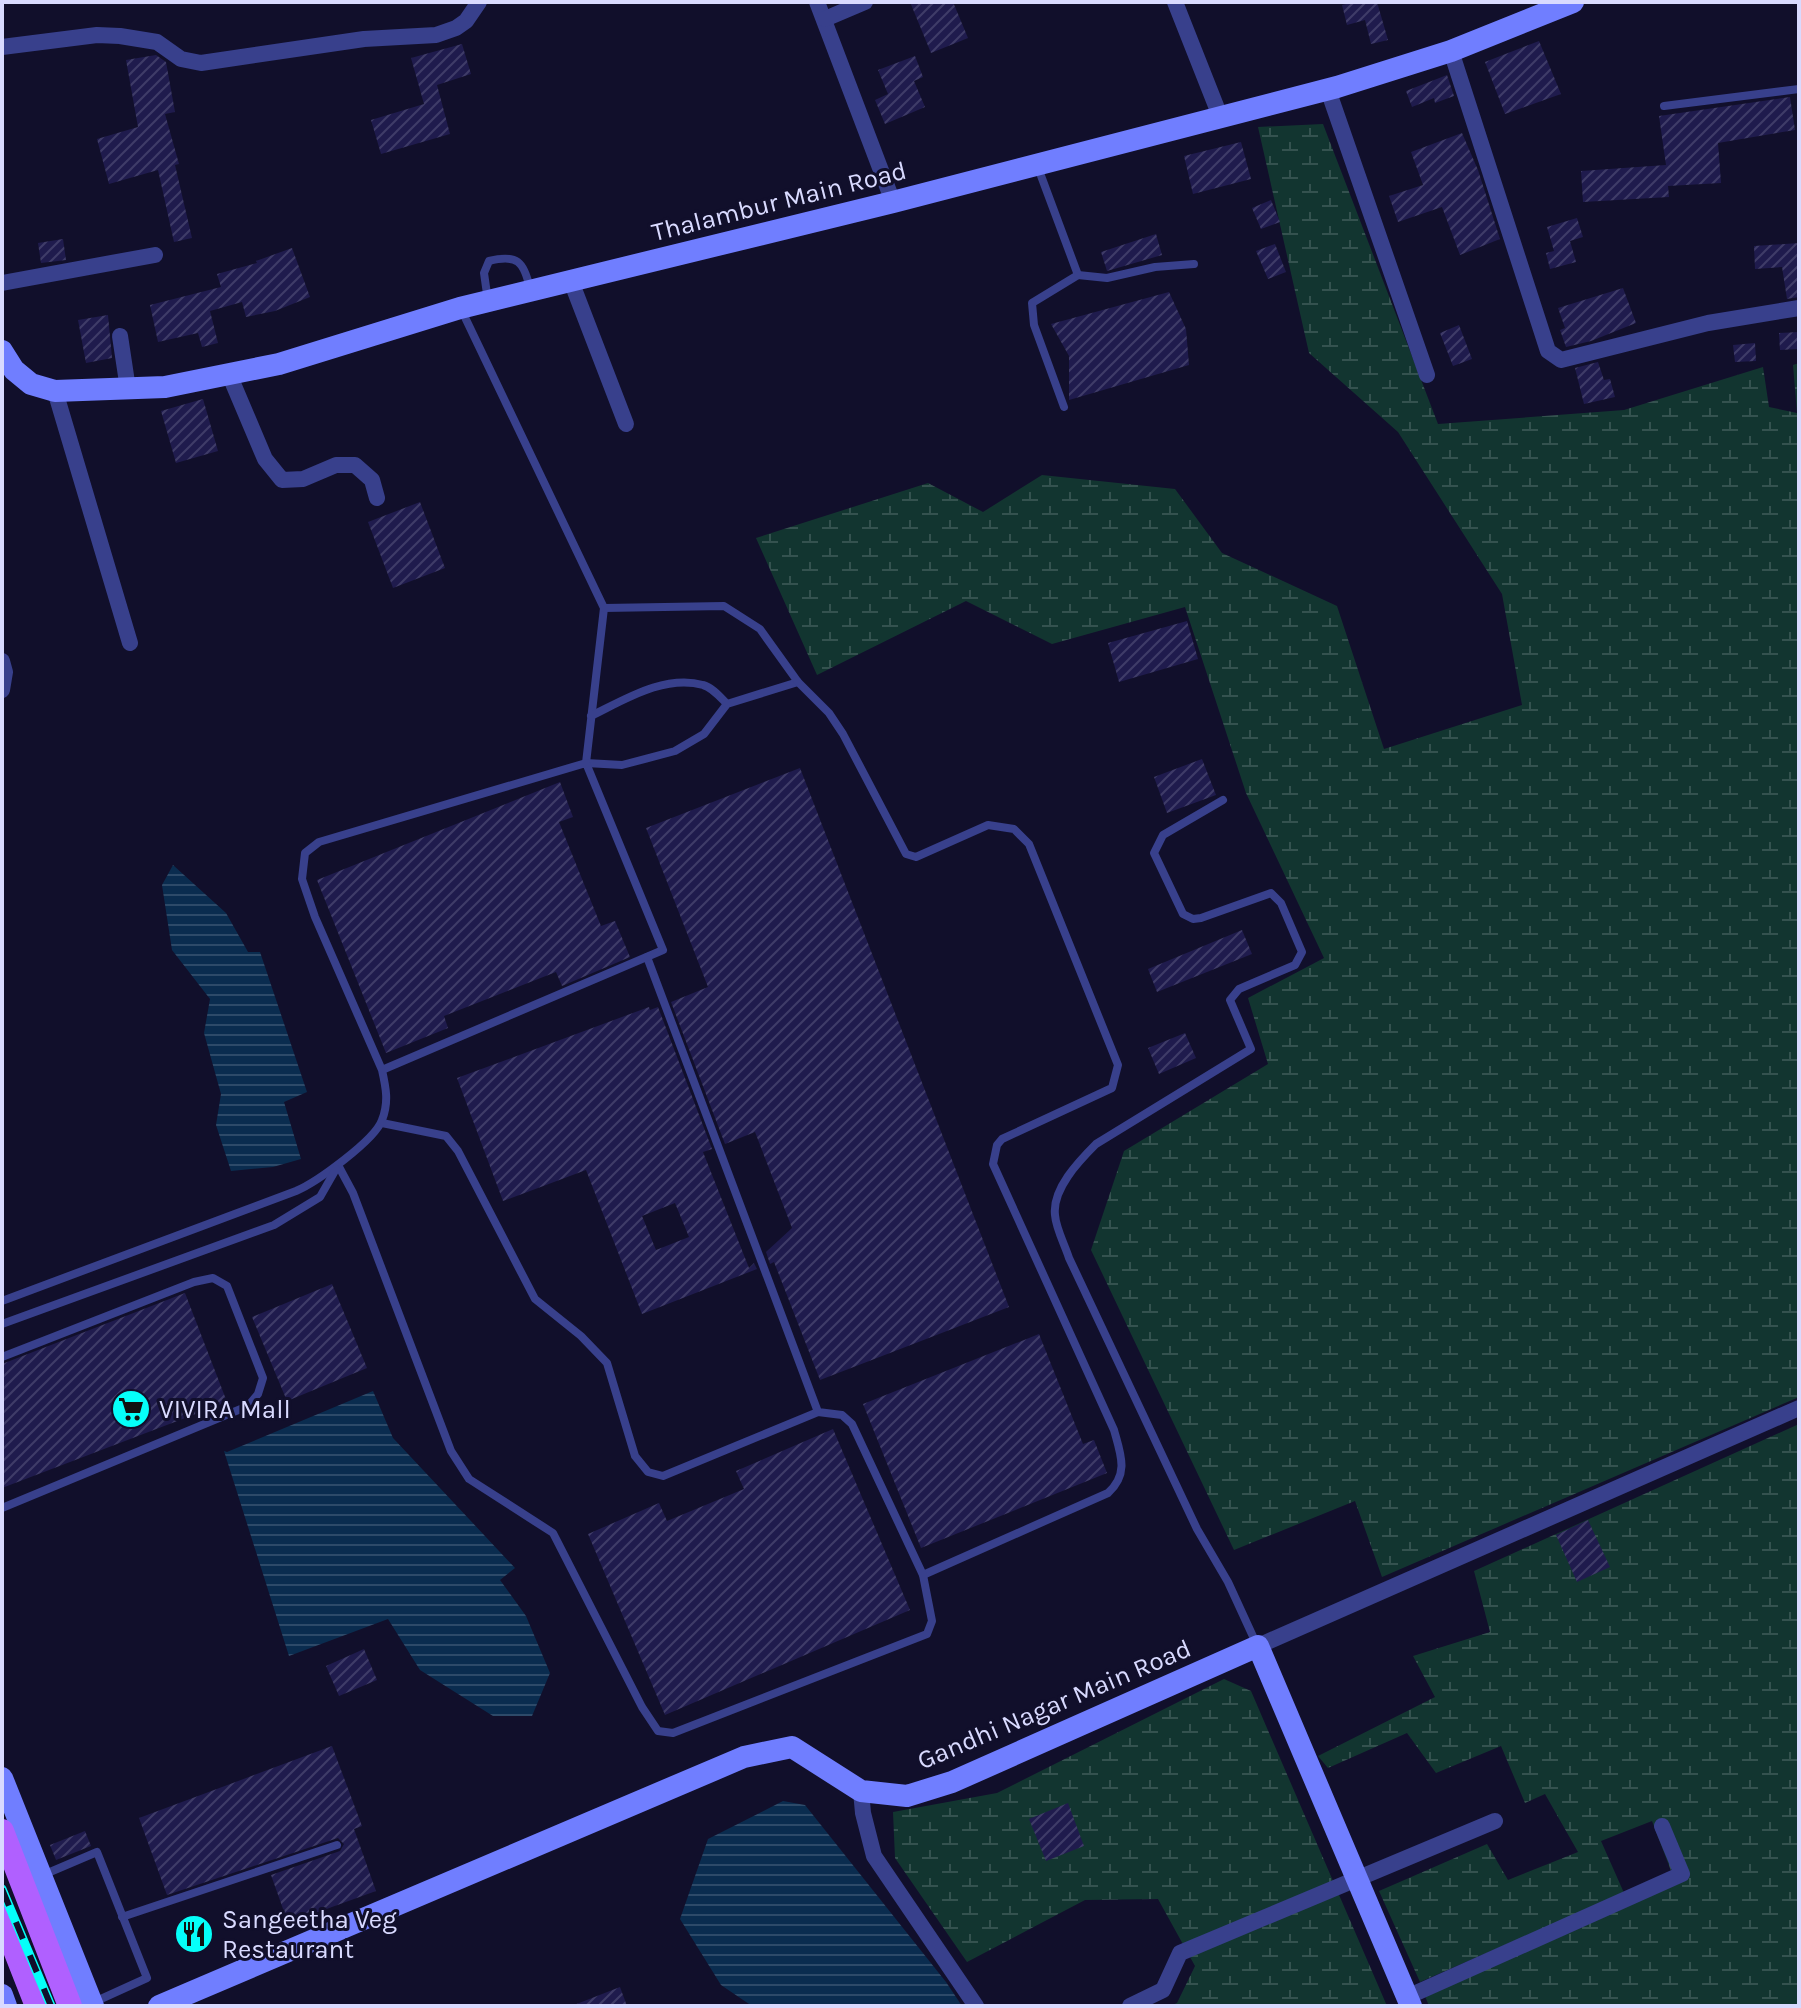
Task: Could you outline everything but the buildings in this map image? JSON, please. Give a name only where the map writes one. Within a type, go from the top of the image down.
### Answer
[{"type":"main road","points":[[2,1831],[85,2005]]},
{"type":"main road","points":[[2,1917],[37,2006]]},
{"type":"street","points":[[2,47],[97,35],[120,36],[157,42],[181,59],[201,63],[364,39],[436,35],[466,21],[479,2]]},
{"type":"street","points":[[817,2],[893,202]]},
{"type":"street","points":[[825,19],[865,2]]},
{"type":"street","points":[[1175,2],[1220,116]]},
{"type":"street","name":"Thalambur Main Road","points":[[2,351],[8,372],[31,384],[55,391],[165,387],[279,364],[460,308],[893,202],[1328,90],[1451,51],[1540,8],[1573,2]]},
{"type":"street","points":[[1451,51],[1548,351],[1554,357],[1561,360],[1708,323],[1799,308]]},
{"type":"street","points":[[1328,90],[1427,375]]},
{"type":"street","points":[[2,283],[155,255]]},
{"type":"street","points":[[571,281],[626,424]]},
{"type":"street","points":[[120,336],[128,389]]},
{"type":"street","points":[[229,374],[265,459],[282,480],[303,479],[336,465],[355,465],[372,480],[377,498]]},
{"type":"street","points":[[55,391],[130,643]]},
{"type":"street","points":[[2,661],[5,672],[2,690]]},
{"type":"street","points":[[1662,1826],[1682,1874],[1409,2002],[1258,1646],[1799,1408]]},
{"type":"street","name":"Gandhi Nagar Main Road","points":[[159,2006],[744,1757],[792,1747],[861,1791],[907,1796],[952,1782],[1258,1646]]},
{"type":"street","points":[[2,1778],[42,1875],[85,2005]]},
{"type":"street","points":[[861,1791],[874,1856],[976,2006]]},
{"type":"street","points":[[1130,2006],[1163,1990],[1180,1953],[1495,1821]]},
{"type":"street","points":[[2,1995],[6,2006]]},
{"type":"lane","points":[[1664,106],[1799,89]]},
{"type":"lane","points":[[1036,164],[1078,275]]},
{"type":"lane","points":[[488,301],[484,273],[489,261],[498,258],[507,256],[519,261],[530,291]]},
{"type":"lane","points":[[1064,407],[1034,325],[1032,303],[1078,275],[1107,278],[1155,267],[1194,264]]},
{"type":"lane","points":[[382,1070],[663,950],[586,763],[604,608],[460,308]]},
{"type":"lane","points":[[604,608],[724,606],[760,629],[798,682],[829,713],[843,734],[906,854],[916,857],[988,825],[1014,829],[1029,844],[1118,1065],[1112,1088],[1002,1139],[997,1145],[993,1164],[1114,1430],[1122,1472],[1118,1484],[1108,1493],[923,1575]]},
{"type":"lane","points":[[591,716],[641,692],[675,682],[706,685],[727,704]]},
{"type":"lane","points":[[2,1301],[312,1184],[338,1165],[382,1123],[388,1095],[382,1070],[315,917],[302,879],[305,853],[319,842],[586,763],[622,765],[675,751],[704,734],[727,704],[798,682]]},
{"type":"lane","points":[[1223,800],[1163,835],[1157,842],[1154,853],[1183,914],[1193,919],[1201,918],[1271,893],[1281,903],[1302,952],[1301,959],[1295,965],[1239,989],[1230,1000],[1251,1049],[1096,1144],[1060,1190],[1054,1214],[1069,1258],[1197,1529],[1228,1582],[1258,1646]]},
{"type":"lane","points":[[647,957],[818,1412]]},
{"type":"lane","points":[[338,1165],[353,1193],[451,1451],[469,1479],[553,1533],[642,1707],[658,1731],[673,1733],[927,1634],[932,1621],[923,1575],[852,1424],[842,1415],[818,1412],[663,1476],[648,1472],[635,1456],[607,1363],[581,1336],[535,1299],[458,1151],[446,1136],[382,1123]]},
{"type":"lane","points":[[2,1324],[274,1225],[320,1197],[338,1165]]},
{"type":"lane","points":[[2,1357],[194,1282],[213,1278],[227,1286],[263,1378],[258,1394],[248,1406],[2,1508]]},
{"type":"lane","points":[[122,1917],[337,1845]]},
{"type":"lane","points":[[42,1875],[97,1852],[147,1978],[85,2005]]},
{"type":"green space","points":[[1323,124],[1438,424],[1624,410],[1763,367],[1769,407],[1797,413],[1793,365],[1799,363],[1799,1397],[1382,1577],[1355,1501],[1234,1550],[1091,1250],[1124,1151],[1268,1064],[1248,998],[1324,958],[1246,793],[1185,607],[1052,644],[966,601],[817,675],[756,538],[928,483],[983,512],[1042,475],[1175,489],[1222,553],[1337,606],[1384,749],[1522,705],[1502,594],[1398,432],[1309,353],[1258,127]]},
{"type":"green space","points":[[1799,1424],[1799,2006],[1429,2006],[1425,1996],[1676,1884],[1652,1821],[1601,1841],[1624,1893],[1420,1982],[1379,1891],[1487,1844],[1508,1880],[1578,1852],[1545,1794],[1525,1803],[1501,1746],[1436,1773],[1407,1733],[1328,1768],[1318,1756],[1435,1697],[1413,1656],[1490,1632],[1474,1571]]},
{"type":"green space","points":[[1224,1679],[1251,1691],[1387,2006],[1170,2006],[1177,2003],[1195,1966],[1158,1899],[1085,1900],[967,1962],[895,1858],[893,1812],[997,1793]]},
{"type":"water","points":[[173,865],[226,913],[248,952],[260,952],[307,1092],[284,1102],[301,1159],[273,1167],[231,1171],[216,1125],[221,1094],[204,1033],[210,999],[172,950],[162,885]]},
{"type":"water","points":[[373,1391],[393,1438],[515,1568],[500,1580],[526,1616],[550,1673],[532,1716],[493,1716],[420,1670],[388,1619],[289,1656],[224,1451]]},
{"type":"water","points":[[783,1801],[805,1805],[962,2006],[752,2006],[721,1985],[680,1919],[708,1839]]},
{"type":"railway","points":[[2,1889],[51,2006]]},
{"type":"place","name":"VIVIRA Mall","points":[[131,1409]]},
{"type":"place","name":"Sangeetha Veg Restaurant","points":[[194,1934]]}]
